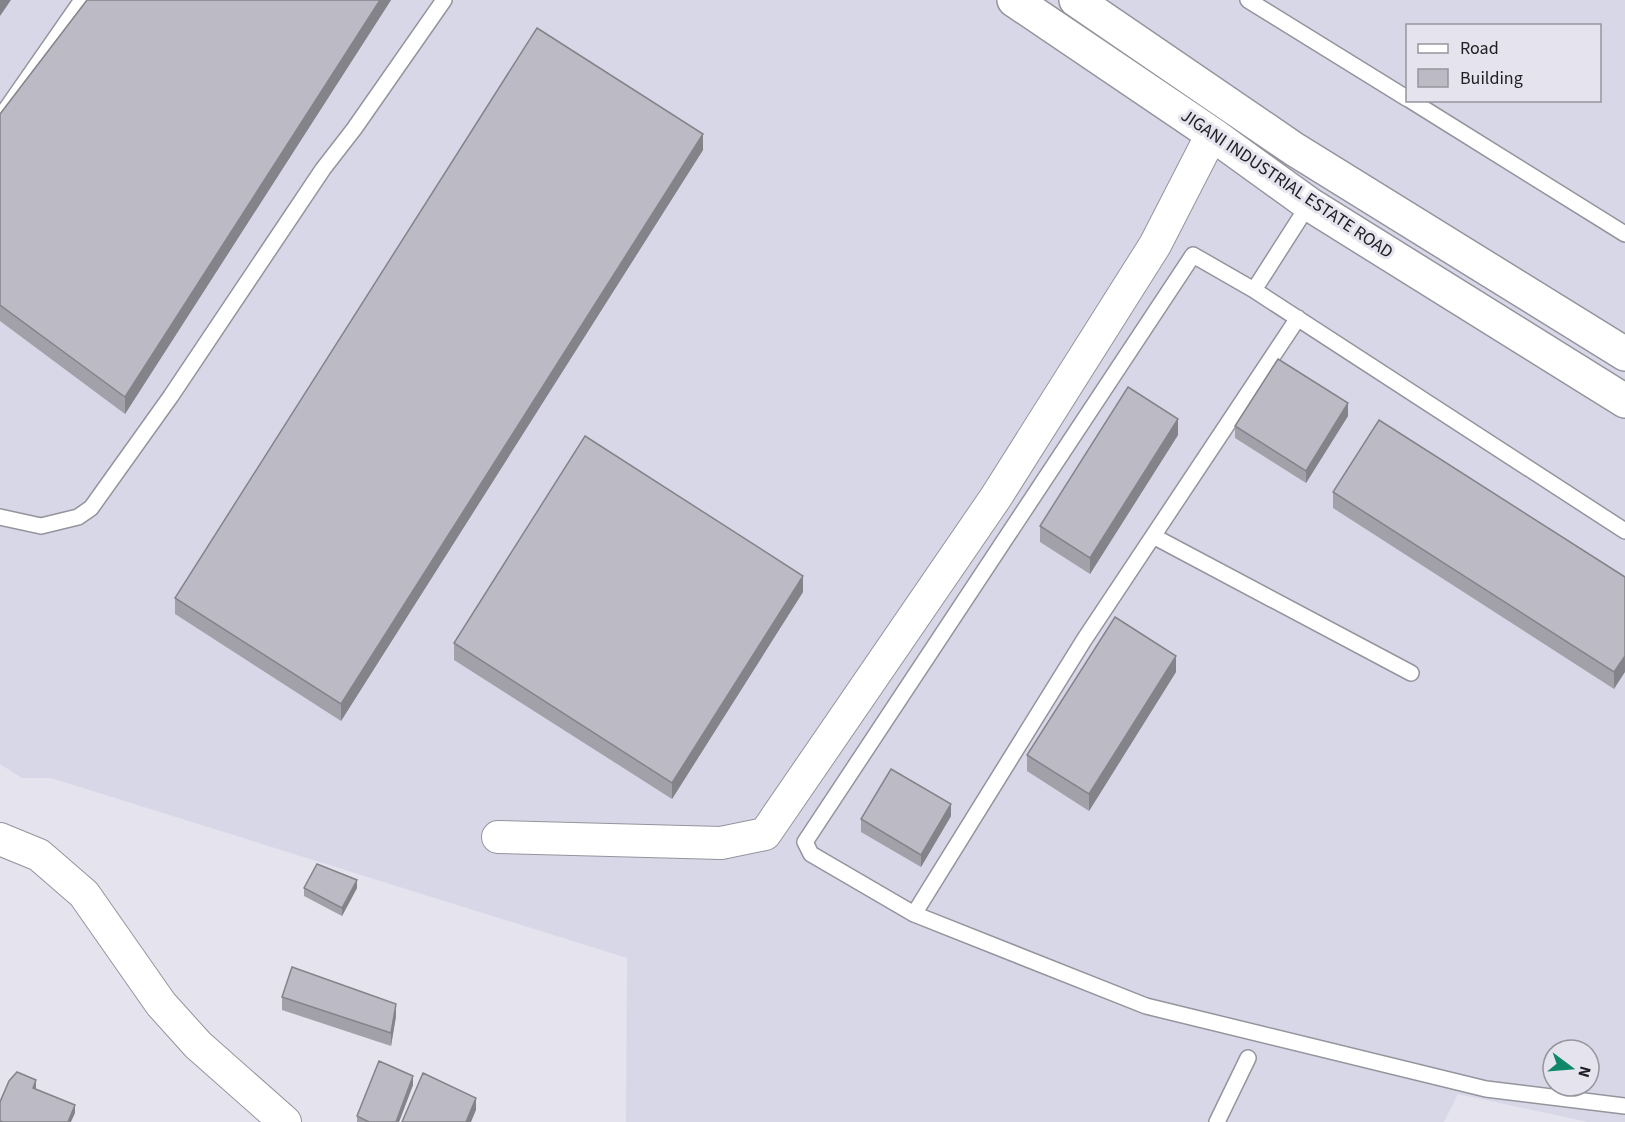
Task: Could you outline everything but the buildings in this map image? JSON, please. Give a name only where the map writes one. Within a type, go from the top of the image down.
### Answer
[{"type":"main road","name":"JIGANI INDUSTRIAL ESTATE ROAD","points":[[1014,0],[1212,134],[1309,204],[1625,401]]},
{"type":"main road","name":"JIGANI INDUSTRIAL ESTATE ROAD","points":[[1076,0],[1294,149],[1625,354]]},
{"type":"street","points":[[498,837],[720,843],[765,834],[996,497],[1155,245],[1212,134]]},
{"type":"street","points":[[0,839],[39,855],[84,894],[161,1004],[198,1045],[285,1122]]},
{"type":"lane","points":[[0,118],[82,0]]},
{"type":"lane","points":[[0,517],[41,526],[78,517],[91,508],[171,396],[323,169],[354,129],[444,0]]},
{"type":"lane","points":[[1248,0],[1406,98]]},
{"type":"lane","points":[[1412,102],[1625,234]]},
{"type":"lane","points":[[1254,290],[1309,204]]},
{"type":"lane","points":[[1625,531],[1298,318],[1193,255],[805,842],[811,854],[914,914],[1146,1006],[1486,1089],[1625,1106]]},
{"type":"lane","points":[[914,914],[1084,640],[1298,318]]},
{"type":"lane","points":[[1153,536],[1411,673]]},
{"type":"lane","points":[[1217,1122],[1248,1058]]},
{"type":"shaded area","points":[[0,0],[1625,0],[1625,1122],[1588,1122],[1458,1094],[1444,1122],[626,1122],[627,958],[51,778],[22,778],[0,764]]}]
